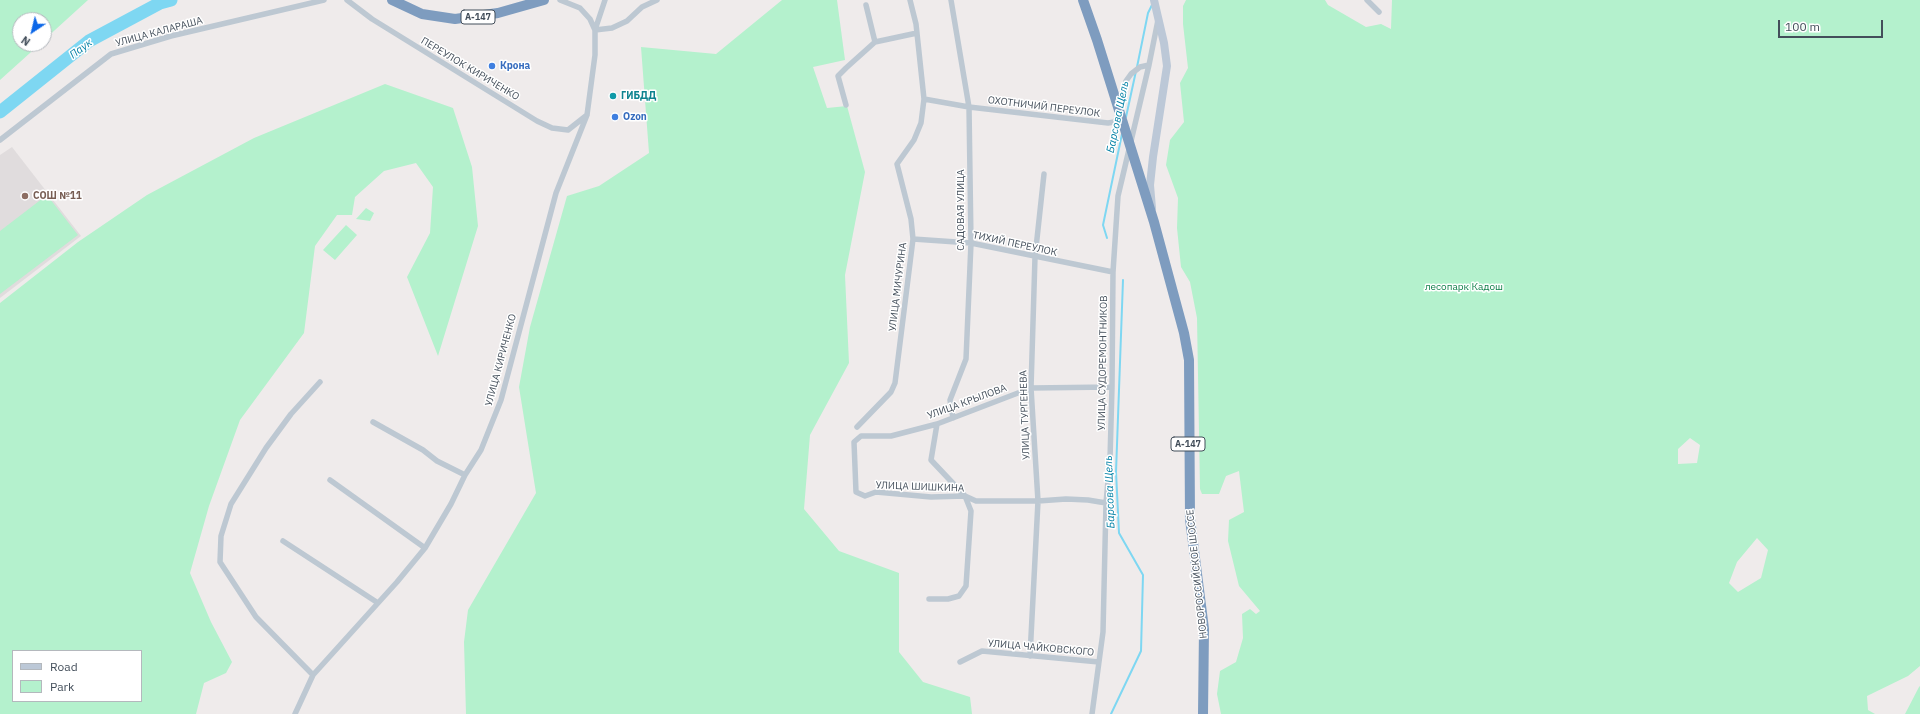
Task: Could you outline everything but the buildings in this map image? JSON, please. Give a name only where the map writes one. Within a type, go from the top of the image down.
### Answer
[{"type":"highway","name":"А-147","points":[[392,0],[410,10],[438,18],[455,20],[479,17],[544,0]]},
{"type":"highway","name":"НОВОРОССИЙСКОЕ ШОССЕ","points":[[1083,0],[1154,222],[1176,303],[1189,360],[1190,519],[1204,629],[1202,714]]},
{"type":"main road","name":"НОВОРОССИЙСКОЕ ШОССЕ","points":[[1154,0],[1158,14],[1167,66],[1150,186],[1154,222]]},
{"type":"street","name":"УЛИЦА КАЛАРАША","points":[[0,140],[111,54],[171,36],[324,0]]},
{"type":"street","name":"ПЕРЕУЛОК КИРИЧЕНКО","points":[[347,0],[372,19],[537,121],[552,128],[568,130],[587,115]]},
{"type":"street","points":[[560,0],[580,8],[590,19],[595,30]]},
{"type":"street","points":[[595,30],[605,0]]},
{"type":"street","points":[[595,30],[612,28],[627,21],[642,7],[656,0]]},
{"type":"street","name":"УЛИЦА МИЧУРИНА","points":[[857,427],[891,392],[895,383],[913,239],[911,219],[897,164],[914,140],[919,128],[924,99],[917,33],[910,0]]},
{"type":"street","name":"САДОВАЯ УЛИЦА","points":[[951,0],[969,107],[970,243],[966,359],[950,400],[953,418]]},
{"type":"street","points":[[1366,0],[1379,12]]},
{"type":"street","points":[[866,5],[875,42]]},
{"type":"street","name":"УЛИЦА СУДОРЕМОНТНИКОВ","points":[[1092,714],[1104,632],[1106,503],[1110,459],[1112,388],[1113,272],[1118,196],[1149,65],[1158,14]]},
{"type":"street","name":"УЛИЦА КИРИЧЕНКО","points":[[295,714],[313,674],[397,582],[425,548],[451,504],[465,475],[481,450],[501,400],[556,193],[587,115],[595,55],[595,30]]},
{"type":"street","points":[[846,105],[838,76],[875,42],[917,33]]},
{"type":"street","name":"ОХОТНИЧИЙ ПЕРЕУЛОК","points":[[924,99],[969,107],[1108,124],[1114,122],[1119,113],[1126,81],[1131,74],[1140,67],[1149,65]]},
{"type":"street","name":"УЛИЦА ТУРГЕНЕВА","points":[[1030,656],[1038,501],[1031,388],[1035,257],[1044,174]]},
{"type":"street","name":"ТИХИЙ ПЕРЕУЛОК","points":[[913,239],[970,243],[1113,272]]},
{"type":"street","points":[[313,674],[256,618],[220,562],[221,536],[231,504],[266,448],[291,414],[320,382]]},
{"type":"street","name":"УЛИЦА КРЫЛОВА","points":[[854,442],[861,436],[891,436],[937,424],[1031,388],[1112,388]]},
{"type":"street","points":[[373,422],[423,450],[437,461],[465,475]]},
{"type":"street","points":[[929,599],[948,599],[959,596],[966,586],[971,511],[964,496],[931,460],[937,424]]},
{"type":"street","name":"УЛИЦА ШИШКИНА","points":[[854,442],[856,492],[865,496],[876,492],[930,497],[964,496],[976,501],[1081,499],[1106,503]]},
{"type":"street","points":[[330,480],[425,548]]},
{"type":"street","points":[[283,541],[378,602]]},
{"type":"street","name":"УЛИЦА ЧАЙКОВСКОГО","points":[[960,662],[982,651],[1099,662]]},
{"type":"shaded area","name":"СОШ №11","points":[[12,147],[81,236],[0,298],[0,155]]},
{"type":"green space","points":[[0,0],[88,0],[52,33],[52,12],[12,12],[12,52],[31,52],[0,80]]},
{"type":"green space","points":[[782,0],[837,0],[845,60],[813,67],[827,108],[847,106],[865,172],[845,275],[849,363],[810,435],[804,509],[839,551],[899,573],[899,652],[923,682],[970,697],[972,714],[466,714],[464,642],[468,610],[536,493],[519,387],[530,327],[567,196],[599,186],[649,153],[641,47],[716,54]]},
{"type":"green space","name":"лесопарк Кадош","points":[[1186,0],[1325,0],[1328,5],[1366,27],[1381,24],[1391,29],[1392,0],[1920,0],[1920,666],[1908,676],[1867,696],[1868,710],[1875,714],[1221,714],[1217,694],[1220,671],[1236,662],[1243,638],[1242,614],[1250,609],[1256,614],[1260,611],[1239,586],[1228,541],[1229,520],[1244,512],[1239,471],[1226,476],[1219,494],[1202,494],[1200,489],[1197,318],[1190,282],[1181,267],[1177,228],[1178,198],[1166,165],[1170,140],[1184,122],[1180,83],[1188,68],[1183,24],[1183,6]],"holes":[[[1690,438],[1700,445],[1697,463],[1678,464],[1678,449]],[[1757,538],[1768,550],[1761,578],[1738,592],[1729,583],[1737,562]]]},
{"type":"green space","points":[[385,84],[453,108],[472,167],[478,226],[438,356],[407,277],[430,233],[433,187],[416,163],[384,171],[355,197],[352,215],[337,215],[315,246],[304,333],[240,420],[209,506],[190,573],[211,622],[232,662],[226,673],[204,683],[196,714],[0,714],[0,303],[78,242],[147,195],[254,138]]},
{"type":"green space","points":[[47,195],[78,235],[0,294],[0,231]]},
{"type":"green space","points":[[366,208],[374,213],[370,221],[356,219]]},
{"type":"green space","points":[[346,225],[357,235],[335,260],[323,250]]},
{"type":"green space","points":[[1920,686],[1920,714],[1905,714],[1919,687]]},
{"type":"waterway","name":"Паук","points":[[0,112],[89,41],[160,3],[171,0]]},
{"type":"waterway","name":"Барсова Щель","points":[[1137,67],[1148,13],[1152,5]]},
{"type":"waterway","name":"Барсова Щель","points":[[1126,117],[1136,71]]},
{"type":"waterway","name":"Барсова Щель","points":[[1107,238],[1103,225],[1122,134]]},
{"type":"waterway","name":"Барсова Щель","points":[[1111,714],[1141,651],[1143,575],[1119,533],[1116,472],[1123,280]]},
{"type":"place","name":"Крона","points":[[492,66]]},
{"type":"place","name":"ГИБДД","points":[[613,96]]},
{"type":"place","name":"Ozon","points":[[615,117]]},
{"type":"place","name":"СОШ №11","points":[[25,196]]}]
